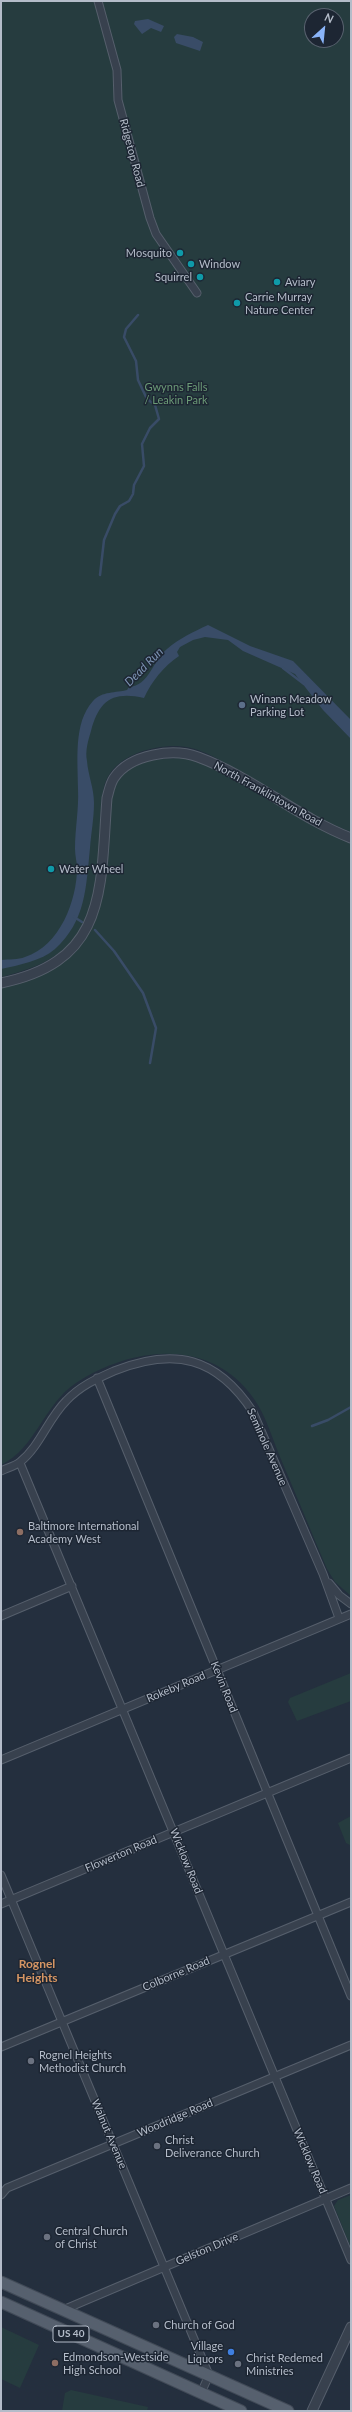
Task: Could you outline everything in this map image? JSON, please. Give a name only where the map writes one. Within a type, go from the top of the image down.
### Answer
[{"type":"main road","name":"US 40","points":[[1,2282],[288,2411]]},
{"type":"main road","name":"US 40","points":[[1,2302],[241,2411]]},
{"type":"street","name":"Ridgetop Road","points":[[98,1],[117,70],[118,100],[150,218],[156,234],[197,293]]},
{"type":"street","name":"North Franklintown Road","points":[[1,983],[36,972],[60,960],[85,933],[98,896],[107,798],[110,786],[120,772],[137,760],[159,755],[179,754],[197,757],[225,769],[310,818],[351,838]]},
{"type":"street","name":"Seminole Avenue","points":[[20,1463],[65,1402],[84,1385],[97,1378],[128,1366],[165,1359],[193,1362],[228,1380],[238,1389],[253,1412],[323,1574],[339,1618]]},
{"type":"street","name":"Kevin Road","points":[[97,1378],[351,1996]]},
{"type":"street","points":[[1,1471],[20,1463]]},
{"type":"street","name":"Wicklow Road","points":[[20,1463],[351,2260]]},
{"type":"street","points":[[323,1574],[339,1595],[351,1604]]},
{"type":"street","points":[[1,1616],[72,1586]]},
{"type":"street","name":"Rokeby Road","points":[[1,1760],[351,1614]]},
{"type":"street","name":"Flowerton Road","points":[[1,1904],[351,1758]]},
{"type":"street","name":"Walnut Avenue","points":[[1,1875],[209,2375]]},
{"type":"street","name":"Colborne Road","points":[[1,2047],[351,1902]]},
{"type":"street","name":"Woodridge Road","points":[[1,2195],[7,2188],[351,2045]]},
{"type":"street","name":"Gelston Drive","points":[[63,2310],[351,2188]]},
{"type":"street","points":[[312,2411],[351,2327]]},
{"type":"street","points":[[201,2393],[209,2375]]},
{"type":"green space","name":"Gwynns Falls / Leakin Park","points":[[1,1],[351,1],[351,832],[323,820],[295,805],[202,751],[185,747],[166,746],[134,754],[117,766],[105,783],[101,804],[95,890],[85,921],[77,935],[59,953],[44,962],[1,977]]},
{"type":"green space","points":[[183,758],[203,762],[351,841],[351,1596],[335,1582],[327,1569],[265,1420],[254,1399],[236,1379],[216,1365],[194,1357],[170,1354],[146,1355],[122,1361],[98,1371],[76,1383],[65,1392],[23,1448],[1,1465],[1,986],[45,972],[61,964],[86,937],[98,912],[103,885],[110,806],[116,785],[127,770],[147,761]]},
{"type":"green space","points":[[351,1673],[351,1701],[297,1721],[288,1702],[290,1698]]},
{"type":"green space","points":[[351,1816],[350,1845],[346,1843],[338,1823]]},
{"type":"green space","points":[[351,2195],[351,2248],[334,2206],[338,2200]]},
{"type":"green space","points":[[1,2327],[39,2345],[20,2388],[1,2379]]},
{"type":"green space","points":[[71,2390],[148,2407],[147,2411],[62,2411],[65,2393]]},
{"type":"water","points":[[148,19],[164,26],[161,32],[151,28],[142,34],[134,24],[135,21]]},
{"type":"water","points":[[177,34],[193,37],[203,42],[200,51],[176,43],[174,37]]},
{"type":"water","name":"Dead Run","points":[[208,625],[250,646],[293,661],[351,720],[351,739],[323,710],[295,674],[243,651],[228,640],[205,637],[193,640],[180,647],[177,652],[179,656],[158,675],[144,698],[133,696],[115,697],[103,706],[98,712],[94,721],[86,754],[94,797],[93,820],[83,903],[73,927],[55,949],[43,957],[30,962],[1,969],[1,960],[25,957],[48,943],[57,932],[70,907],[74,894],[77,868],[75,849],[78,804],[77,755],[79,731],[87,710],[93,701],[101,695],[127,690],[129,687],[136,686],[146,677],[167,649],[182,638]]},
{"type":"waterway","points":[[100,575],[104,540],[120,506],[129,501],[133,494],[134,485],[144,466],[142,444],[150,428],[159,419],[155,405],[147,399],[138,380],[136,361],[124,337],[126,329],[138,315]]},
{"type":"waterway","name":"Dead Run","points":[[283,668],[304,684]]},
{"type":"waterway","points":[[74,917],[82,922]]},
{"type":"waterway","points":[[95,930],[114,951],[143,993],[156,1028],[150,1063]]},
{"type":"waterway","points":[[312,1426],[328,1420],[351,1407]]},
{"type":"place","name":"Mosquito","points":[[180,253]]},
{"type":"place","name":"Window","points":[[191,264]]},
{"type":"place","name":"Squirrel","points":[[200,277]]},
{"type":"place","name":"Aviary","points":[[277,282]]},
{"type":"place","name":"Carrie Murray Nature Center","points":[[237,303]]},
{"type":"place","name":"Winans Meadow Parking Lot","points":[[242,705]]},
{"type":"place","name":"Water Wheel","points":[[51,869]]},
{"type":"place","name":"Baltimore International Academy West","points":[[20,1532]]},
{"type":"place","name":"Rognel Heights Methodist Church","points":[[31,2061]]},
{"type":"place","name":"Christ Deliverance Church","points":[[157,2146]]},
{"type":"place","name":"Central Church of Christ","points":[[47,2237]]},
{"type":"place","name":"Church of God","points":[[156,2325]]},
{"type":"place","name":"Village Liquors","points":[[231,2352]]},
{"type":"place","name":"Edmondson-Westside High School","points":[[55,2363]]},
{"type":"place","name":"Christ Redemed Ministries","points":[[238,2364]]},
{"type":"district","name":"Rognel Heights","points":[[37,1971]]}]
